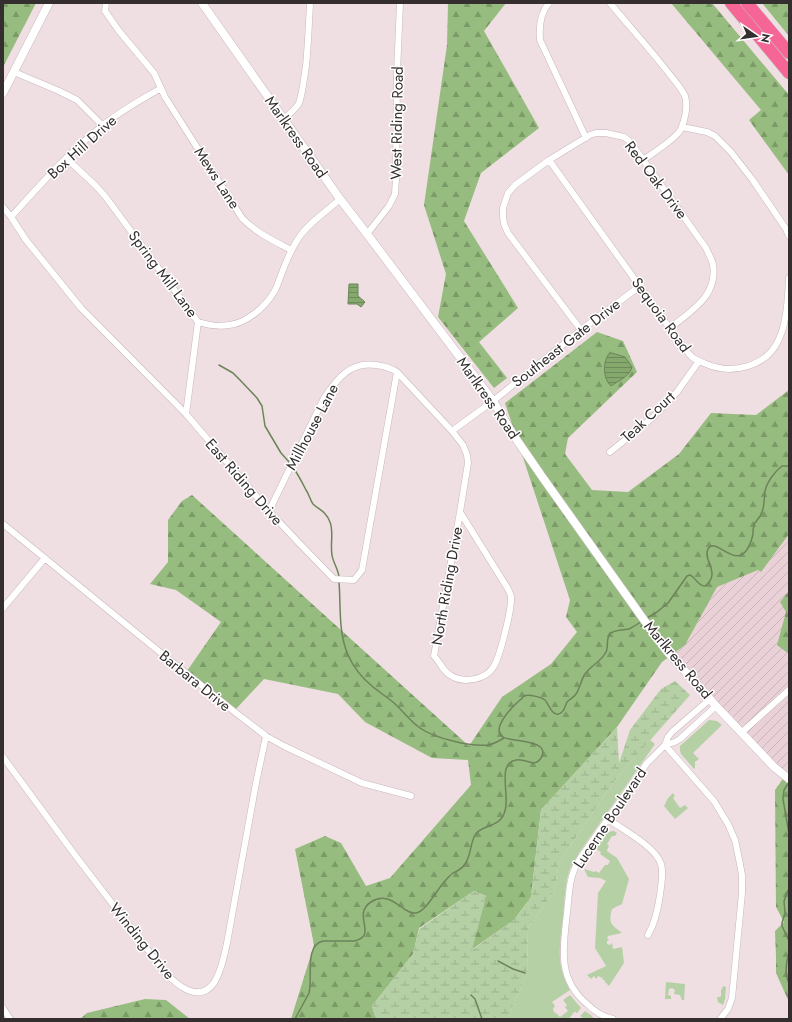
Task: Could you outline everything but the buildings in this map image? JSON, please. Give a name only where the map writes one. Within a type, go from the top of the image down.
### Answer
[{"type":"highway","points":[[731,3],[789,73]]},
{"type":"highway","points":[[747,3],[789,53]]},
{"type":"street","points":[[3,93],[49,3]]},
{"type":"street","name":"Mews Lane","points":[[106,3],[105,11],[119,31],[154,73],[165,98],[242,218],[256,230],[291,250]]},
{"type":"street","name":"Marlkress Road","points":[[202,3],[340,200],[493,401],[542,478],[666,650],[716,706],[758,750],[789,779]]},
{"type":"street","points":[[284,119],[296,108],[301,95],[309,38],[310,3]]},
{"type":"street","name":"West Riding Road","points":[[367,234],[383,215],[395,194],[400,3]]},
{"type":"street","points":[[549,3],[542,14],[540,22],[540,40],[586,138]]},
{"type":"street","points":[[610,3],[658,59],[682,91],[685,98],[685,117],[681,130],[676,136],[643,160]]},
{"type":"street","points":[[14,72],[77,100],[102,125]]},
{"type":"street","name":"Box Hill Drive","points":[[11,217],[66,158],[102,125],[161,88]]},
{"type":"street","points":[[682,127],[707,132],[715,136],[731,152],[752,179],[786,229],[789,236]]},
{"type":"street","name":"Red Oak Drive","points":[[581,330],[508,233],[504,224],[503,208],[508,193],[515,185],[549,160],[590,135],[596,133],[606,133],[628,140],[706,248],[712,264],[713,272],[710,291],[702,301],[670,328]]},
{"type":"street","name":"Spring Mill Lane","points":[[66,158],[105,196],[198,322],[186,414]]},
{"type":"street","name":"Sequoia Road","points":[[549,160],[670,328],[688,352],[699,361],[721,368],[743,368],[764,358],[772,351],[779,340],[783,327],[789,278]]},
{"type":"street","points":[[198,322],[213,326],[229,325],[252,316],[265,305],[275,291],[291,250],[299,237],[313,222],[340,200]]},
{"type":"street","name":"East Riding Drive","points":[[3,207],[26,240],[81,308],[186,414],[269,511],[334,579],[354,580],[362,570],[397,372]]},
{"type":"street","name":"Southeast Gate Drive","points":[[452,431],[493,401],[581,330],[640,286]]},
{"type":"street","name":"Teak Court","points":[[610,452],[652,418],[677,392],[699,361]]},
{"type":"street","name":"Millhouse Lane","points":[[269,511],[324,398],[340,376],[359,365],[370,364],[383,366],[397,372]]},
{"type":"street","points":[[397,372],[452,431],[467,455],[468,463],[460,512]]},
{"type":"street","name":"North Riding Drive","points":[[460,512],[508,589],[511,597],[510,610],[494,667],[481,677],[471,679],[460,679],[451,676],[446,672],[434,656],[460,512]]},
{"type":"street","name":"Barbara Drive","points":[[3,524],[160,653],[266,736],[284,746],[374,787],[411,796]]},
{"type":"street","points":[[3,608],[45,558]]},
{"type":"street","points":[[741,732],[789,690]]},
{"type":"street","name":"Lucerne Boulevard","points":[[614,1019],[603,1017],[585,1003],[574,990],[566,970],[563,950],[572,874],[579,860],[647,763],[665,745],[672,732],[710,699]]},
{"type":"street","name":"Lucerne Boulevard","points":[[665,745],[680,739],[716,706]]},
{"type":"street","name":"Winding Drive","points":[[3,757],[167,976],[181,987],[197,992],[204,991],[213,986],[222,966],[266,736]]},
{"type":"street","points":[[665,745],[717,806],[732,832],[740,859],[742,893],[732,998],[728,1009],[720,1019]]},
{"type":"street","points":[[608,819],[650,849],[661,864],[662,873],[657,910],[654,923],[648,936]]},
{"type":"street","points":[[3,1008],[7,1017]]},
{"type":"shaded area","points":[[349,284],[358,284],[358,296],[365,302],[361,307],[357,304],[348,304]]},
{"type":"shaded area","points":[[610,353],[625,357],[632,367],[626,376],[611,386],[606,379],[604,370],[607,356]]},
{"type":"shaded area","points":[[789,534],[789,591],[780,602],[786,612],[778,645],[789,654],[789,769],[784,775],[672,655],[685,645],[717,587],[758,570],[761,572]]},
{"type":"green space","points":[[3,3],[36,3],[3,67]]},
{"type":"green space","points":[[448,3],[506,3],[484,31],[539,128],[481,173],[464,221],[518,308],[479,342],[507,378],[494,388],[438,317],[446,274],[424,205],[447,45]]},
{"type":"green space","points":[[671,3],[712,3],[789,95],[789,175],[749,120],[761,110]]},
{"type":"green space","points":[[762,3],[789,3],[789,36]]},
{"type":"green space","points":[[597,332],[623,341],[637,372],[568,438],[565,454],[592,490],[628,492],[679,454],[711,413],[756,415],[789,390],[789,534],[761,572],[758,570],[717,587],[685,645],[662,662],[617,727],[541,810],[531,897],[514,920],[471,950],[486,896],[474,891],[419,928],[413,954],[372,1006],[376,1019],[291,1019],[314,945],[295,849],[325,836],[341,843],[366,886],[390,878],[471,785],[468,760],[432,758],[365,722],[338,694],[264,679],[236,709],[187,671],[221,622],[176,590],[150,584],[168,562],[168,520],[182,501],[192,495],[469,746],[502,697],[551,664],[577,632],[566,617],[570,600],[505,403]]},
{"type":"green space","points":[[789,591],[789,654],[777,645],[786,612],[780,602]]},
{"type":"green space","points":[[675,681],[690,695],[616,779],[559,862],[554,892],[528,928],[527,975],[507,1019],[376,1019],[372,1006],[413,954],[419,929],[474,891],[486,896],[472,950],[514,920],[531,897],[541,810],[617,727],[619,763],[630,730],[661,689]]},
{"type":"green space","points":[[709,720],[717,721],[722,725],[693,753],[699,759],[695,762],[694,769],[681,754],[680,746]]},
{"type":"green space","points":[[650,740],[655,744],[579,853],[570,869],[567,879],[560,963],[565,981],[570,990],[552,1002],[555,1006],[553,1009],[554,1012],[560,1017],[568,1011],[565,1007],[567,1005],[563,1000],[570,995],[581,1008],[577,1013],[574,1012],[569,1019],[507,1019],[527,975],[528,928],[554,892],[559,862],[616,779]]},
{"type":"green space","points":[[789,770],[789,1002],[776,973],[775,931],[784,922],[776,907],[775,790]]},
{"type":"green space","points":[[673,793],[675,796],[673,798],[680,808],[685,805],[688,808],[675,819],[664,806],[668,798]]},
{"type":"green space","points":[[614,831],[617,833],[615,836],[612,836],[607,844],[609,846],[607,851],[617,858],[629,879],[622,904],[612,909],[610,917],[611,923],[622,933],[608,936],[607,938],[609,940],[607,941],[607,944],[610,945],[612,943],[613,949],[622,947],[624,963],[609,986],[602,979],[603,977],[598,976],[596,979],[594,976],[591,979],[587,975],[606,966],[595,948],[598,893],[606,881],[600,878],[588,877],[584,869],[599,873],[605,865],[608,865],[610,861],[600,854],[601,852],[596,849],[594,850],[607,833]]},
{"type":"green space","points":[[666,982],[685,984],[684,1000],[682,1000],[680,995],[674,994],[675,990],[672,988],[669,989],[668,995],[671,996],[671,999],[665,999]]},
{"type":"green space","points":[[723,986],[726,987],[723,1005],[718,1002],[717,997],[721,996]]},
{"type":"green space","points":[[145,999],[166,1000],[190,1019],[80,1019],[87,1013]]},
{"type":"green space","points":[[585,1011],[594,1019],[584,1019],[580,1016]]},
{"type":"waterway","points":[[219,365],[233,373],[257,398],[262,406],[265,426],[281,453],[290,463]]},
{"type":"waterway","points":[[292,466],[313,504],[324,513],[330,522],[332,530],[332,555],[339,578]]},
{"type":"waterway","points":[[647,618],[668,603],[687,576],[692,576],[702,586],[705,586],[710,581],[712,571],[707,558],[707,553],[711,546],[715,546],[736,556],[741,555],[746,551],[752,538],[754,525],[764,506],[765,491],[768,484],[779,468],[782,466],[789,466]]},
{"type":"waterway","points":[[339,582],[340,619],[345,646],[352,663],[368,683],[394,703],[416,725],[426,732],[472,745],[488,745],[504,738]]},
{"type":"waterway","points":[[295,1019],[309,993],[311,956],[313,949],[317,944],[323,941],[354,941],[361,938],[364,935],[365,930],[363,913],[371,902],[378,899],[391,900],[411,913],[420,911],[450,876],[464,866],[467,861],[473,839],[477,832],[500,820],[504,813],[506,804],[505,777],[506,769],[509,763],[516,760],[535,763],[541,758],[543,752],[541,747],[536,744],[503,737],[499,729],[508,712],[524,696],[529,695],[545,700],[554,713],[559,714],[562,712],[567,702],[576,694],[585,674],[601,659],[606,652],[609,635],[614,631],[629,629],[642,621]]},
{"type":"waterway","points":[[789,782],[784,790],[783,799],[789,834]]},
{"type":"waterway","points":[[789,888],[784,901],[785,913],[782,923],[789,941]]},
{"type":"waterway","points":[[789,953],[786,968],[786,976],[789,983]]},
{"type":"waterway","points":[[498,961],[513,969],[525,973]]},
{"type":"waterway","points":[[471,995],[475,999],[482,1019]]}]
